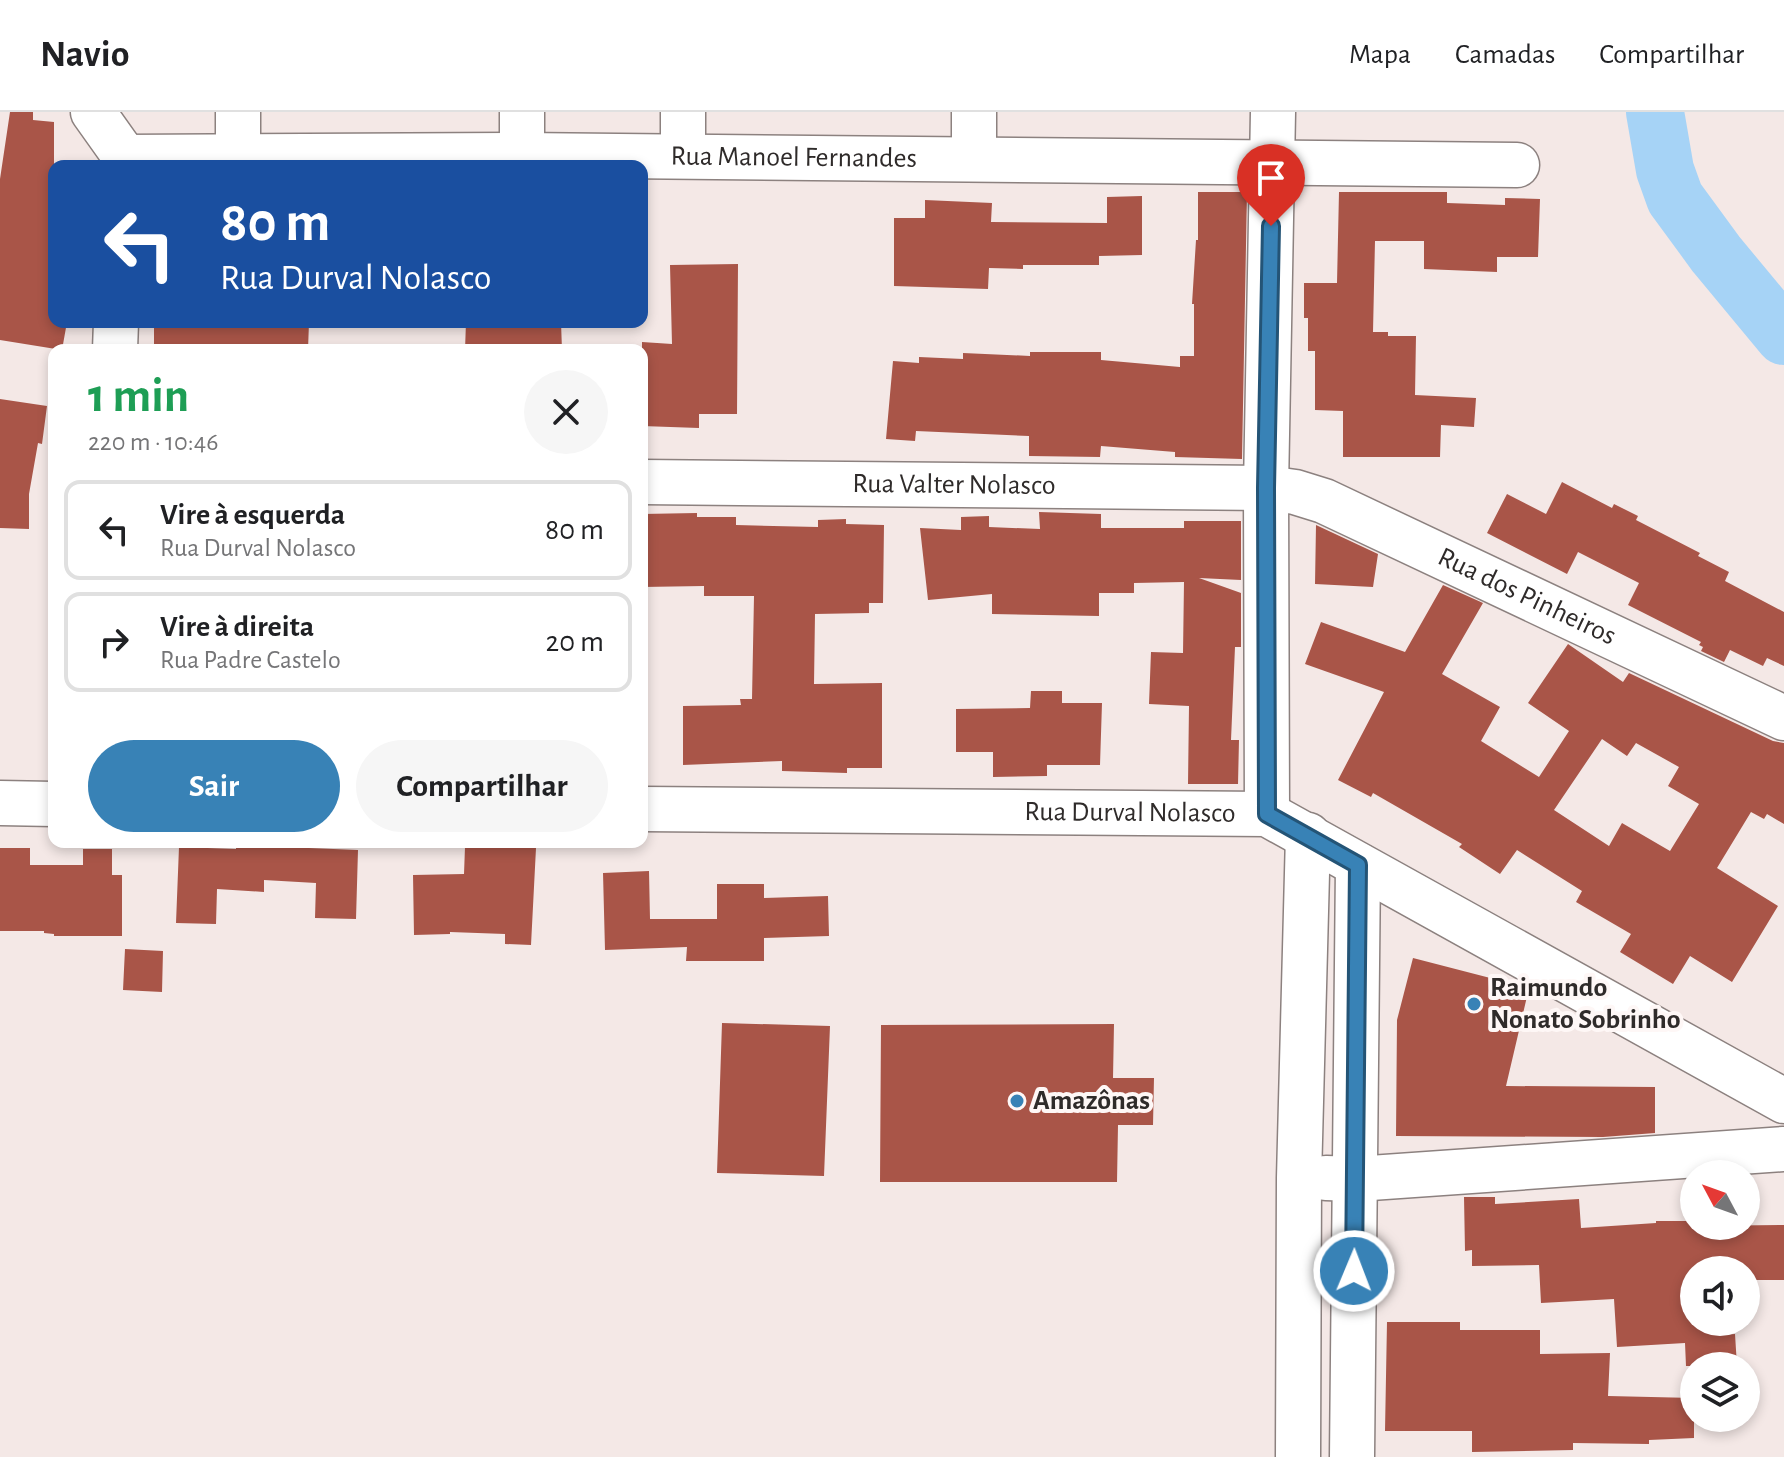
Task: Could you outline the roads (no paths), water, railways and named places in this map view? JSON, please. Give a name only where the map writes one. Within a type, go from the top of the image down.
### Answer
[{"type":"street","name":"Rua Manoel Fernandes","points":[[93,112],[124,160]]},
{"type":"street","points":[[238,112],[238,155]]},
{"type":"street","points":[[522,112],[522,155]]},
{"type":"street","points":[[683,112],[683,156]]},
{"type":"street","points":[[974,112],[974,158]]},
{"type":"street","points":[[1267,814],[1266,488],[1273,112]]},
{"type":"street","name":"Rua Manoel Fernandes","points":[[157,160],[238,155],[522,155],[1517,165]]},
{"type":"street","name":"Rua Valter Nolasco","points":[[648,482],[1266,488]]},
{"type":"street","name":"Rua dos Pinheiros","points":[[1266,488],[1295,492],[1324,501],[1496,585],[1784,718]]},
{"type":"street","points":[[0,803],[48,804]]},
{"type":"street","name":"Rua Durval Nolasco","points":[[648,809],[1267,814],[1784,1101]]},
{"type":"street","points":[[1298,1457],[1299,1178],[1308,835]]},
{"type":"street","points":[[1352,1457],[1358,865]]},
{"type":"street","points":[[1299,1178],[1356,1179],[1784,1149]]},
{"type":"waterway","points":[[1655,112],[1665,170],[1675,198],[1716,254],[1784,336]]},
{"type":"place","name":"Raimundo Nonato Sobrinho","points":[[1474,1004]]},
{"type":"place","name":"Amazônas","points":[[1017,1101]]}]
